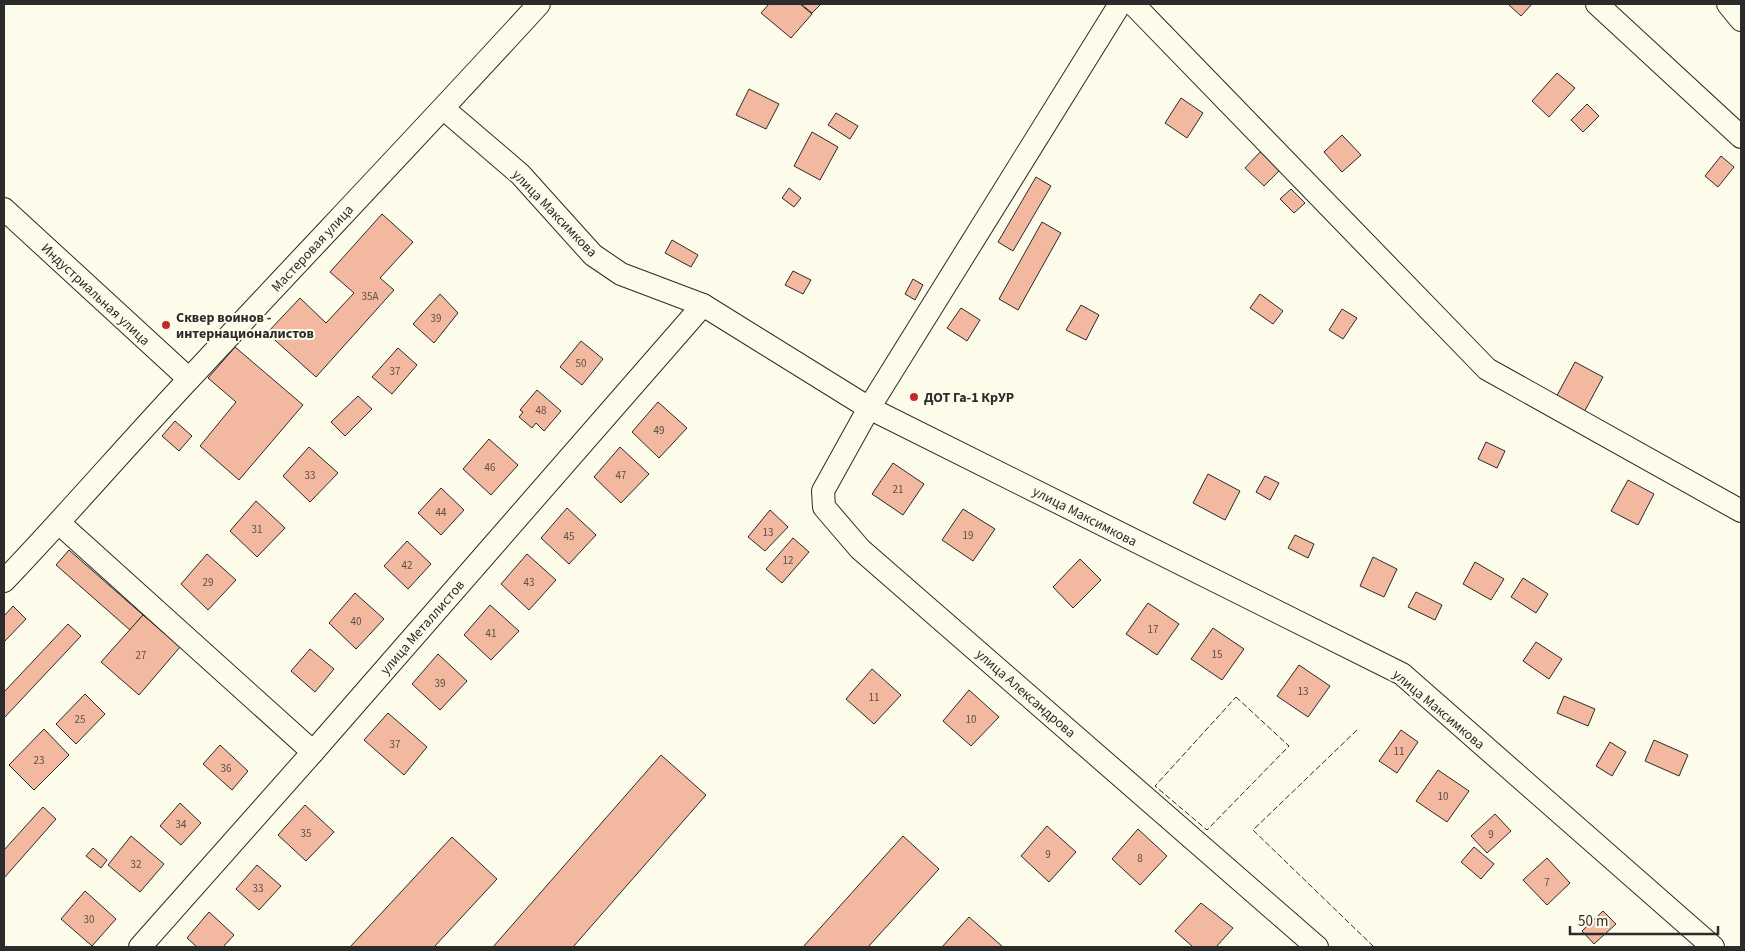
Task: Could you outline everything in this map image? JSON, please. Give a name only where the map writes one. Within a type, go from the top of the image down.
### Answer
[{"type":"street","name":"Мастеровая улица","points":[[4,581],[59,523],[189,378],[444,108],[538,4]]},
{"type":"street","name":"улица Александрова","points":[[1120,4],[868,408],[823,491],[824,507],[860,549],[1317,947]]},
{"type":"street","points":[[1133,4],[1487,369],[1741,512]]},
{"type":"street","points":[[1597,4],[1741,137]]},
{"type":"street","points":[[1728,4],[1741,20]]},
{"type":"street","name":"улица Максимкова","points":[[444,108],[520,174],[593,255],[621,274],[703,305],[868,408],[1402,674],[1713,947]]},
{"type":"street","name":"Индустриальная улица","points":[[4,209],[189,378]]},
{"type":"street","name":"улица Металлистов","points":[[140,947],[313,752],[703,305]]},
{"type":"street","points":[[59,523],[313,752]]},
{"type":"building","points":[[769,4],[800,4],[812,14],[791,38],[761,13]]},
{"type":"building","points":[[801,4],[821,4],[812,13]]},
{"type":"building","points":[[1508,4],[1532,4],[1521,16]]},
{"type":"building","points":[[1557,73],[1575,88],[1549,117],[1532,101]]},
{"type":"building","points":[[749,89],[779,104],[766,129],[736,115]]},
{"type":"building","points":[[1181,98],[1203,113],[1187,138],[1165,123]]},
{"type":"building","points":[[1587,104],[1599,116],[1583,132],[1571,120]]},
{"type":"building","points":[[836,113],[858,126],[850,139],[828,125]]},
{"type":"building","points":[[812,132],[838,147],[820,180],[794,166]]},
{"type":"building","points":[[1342,135],[1361,155],[1342,172],[1324,152]]},
{"type":"building","points":[[1262,150],[1281,169],[1264,186],[1245,168]]},
{"type":"building","points":[[1721,156],[1734,167],[1718,187],[1705,176]]},
{"type":"building","points":[[1036,177],[1051,186],[1013,251],[998,242]]},
{"type":"building","points":[[789,188],[801,198],[794,207],[782,198]]},
{"type":"building","points":[[1291,189],[1305,203],[1294,213],[1280,199]]},
{"type":"building","points":[[382,214],[413,242],[380,278],[394,290],[316,377],[267,333],[300,298],[326,323],[354,293],[330,272]]},
{"type":"building","points":[[1042,222],[1061,233],[1018,310],[999,299]]},
{"type":"building","points":[[672,240],[698,255],[691,267],[665,253]]},
{"type":"building","points":[[793,271],[811,280],[803,294],[785,285]]},
{"type":"building","points":[[913,279],[923,285],[915,300],[905,294]]},
{"type":"building","points":[[440,294],[458,313],[434,343],[413,324]]},
{"type":"building","points":[[1260,294],[1283,311],[1273,324],[1250,308]]},
{"type":"building","points":[[1081,305],[1099,315],[1086,340],[1066,330]]},
{"type":"building","points":[[961,308],[980,320],[967,341],[947,328]]},
{"type":"building","points":[[1342,309],[1357,318],[1343,339],[1329,330]]},
{"type":"building","points":[[581,341],[603,359],[582,385],[560,367]]},
{"type":"building","points":[[235,347],[303,405],[239,480],[200,446],[236,402],[208,378]]},
{"type":"building","points":[[398,348],[417,365],[392,394],[372,377]]},
{"type":"building","points":[[1575,362],[1603,377],[1582,416],[1554,401]]},
{"type":"building","points":[[537,390],[561,411],[544,431],[536,423],[532,428],[519,417],[523,412],[520,410]]},
{"type":"building","points":[[358,396],[372,409],[345,436],[331,422]]},
{"type":"building","points":[[658,402],[687,428],[659,458],[632,432]]},
{"type":"building","points":[[175,421],[192,436],[179,451],[162,436]]},
{"type":"building","points":[[489,439],[518,465],[491,495],[463,469]]},
{"type":"building","points":[[1486,442],[1505,451],[1497,468],[1478,459]]},
{"type":"building","points":[[309,447],[338,473],[310,502],[283,476]]},
{"type":"building","points":[[620,447],[649,474],[621,503],[594,477]]},
{"type":"building","points":[[893,463],[924,484],[903,515],[872,494]]},
{"type":"building","points":[[1208,474],[1240,491],[1225,520],[1193,503]]},
{"type":"building","points":[[1265,476],[1279,483],[1270,500],[1256,492]]},
{"type":"building","points":[[1628,480],[1654,494],[1638,525],[1611,511]]},
{"type":"building","points":[[441,488],[464,510],[441,535],[418,513]]},
{"type":"building","points":[[256,501],[285,528],[257,557],[230,531]]},
{"type":"building","points":[[567,508],[596,535],[569,564],[541,538]]},
{"type":"building","points":[[963,509],[995,529],[973,561],[942,540]]},
{"type":"building","points":[[770,510],[788,527],[765,551],[748,537]]},
{"type":"building","points":[[1295,535],[1314,544],[1308,558],[1288,548]]},
{"type":"building","points":[[793,538],[809,552],[782,583],[766,569]]},
{"type":"building","points":[[407,541],[431,564],[408,589],[384,566]]},
{"type":"building","points":[[69,550],[143,615],[130,630],[56,565]]},
{"type":"building","points":[[207,554],[236,580],[208,610],[181,584]]},
{"type":"building","points":[[527,554],[556,580],[529,610],[501,584]]},
{"type":"building","points":[[1373,557],[1397,569],[1384,597],[1360,586]]},
{"type":"building","points":[[1080,559],[1101,580],[1073,608],[1053,587]]},
{"type":"building","points":[[1475,562],[1504,579],[1491,600],[1463,584]]},
{"type":"building","points":[[1523,578],[1548,594],[1536,613],[1511,597]]},
{"type":"building","points":[[1416,592],[1442,605],[1435,620],[1408,607]]},
{"type":"building","points":[[355,593],[384,619],[356,649],[329,623]]},
{"type":"building","points":[[1148,603],[1179,624],[1157,655],[1126,634]]},
{"type":"building","points":[[490,605],[519,631],[491,660],[464,635]]},
{"type":"building","points":[[13,606],[26,619],[4,642],[4,616]]},
{"type":"building","points":[[143,615],[180,647],[139,695],[101,662]]},
{"type":"building","points":[[68,624],[81,636],[4,718],[4,692]]},
{"type":"building","points":[[1213,628],[1244,649],[1222,680],[1191,659]]},
{"type":"building","points":[[1536,642],[1562,659],[1549,679],[1523,661]]},
{"type":"building","points":[[310,649],[334,669],[315,692],[291,671]]},
{"type":"building","points":[[438,654],[467,681],[440,710],[412,684]]},
{"type":"building","points":[[1299,665],[1330,686],[1308,717],[1277,696]]},
{"type":"building","points":[[872,669],[901,695],[874,724],[846,699]]},
{"type":"building","points":[[969,690],[999,717],[971,746],[943,721]]},
{"type":"building","points":[[85,694],[105,714],[76,744],[56,724]]},
{"type":"building","points":[[1564,696],[1595,709],[1588,726],[1557,713]]},
{"type":"building","points":[[388,713],[427,747],[404,775],[364,740]]},
{"type":"building","points":[[44,729],[69,755],[34,790],[9,765]]},
{"type":"building","points":[[1401,730],[1418,742],[1397,773],[1379,761]]},
{"type":"building","points":[[1654,740],[1688,755],[1679,776],[1645,761]]},
{"type":"building","points":[[1610,742],[1626,752],[1612,776],[1596,766]]},
{"type":"building","points":[[220,745],[248,771],[232,790],[203,764]]},
{"type":"building","points":[[661,755],[706,795],[573,947],[493,947]]},
{"type":"building","points":[[1438,770],[1469,791],[1447,822],[1416,801]]},
{"type":"building","points":[[180,803],[201,823],[181,845],[160,826]]},
{"type":"building","points":[[305,805],[334,832],[306,861],[278,835]]},
{"type":"building","points":[[43,807],[56,819],[4,878],[4,850]]},
{"type":"building","points":[[1495,814],[1511,831],[1487,853],[1471,836]]},
{"type":"building","points":[[1047,826],[1076,852],[1049,882],[1021,856]]},
{"type":"building","points":[[1138,829],[1167,856],[1140,885],[1112,859]]},
{"type":"building","points":[[131,836],[164,864],[140,892],[108,865]]},
{"type":"building","points":[[903,836],[939,869],[868,947],[803,947]]},
{"type":"building","points":[[452,837],[497,879],[434,947],[350,947]]},
{"type":"building","points":[[1474,847],[1494,864],[1481,879],[1461,862]]},
{"type":"building","points":[[93,848],[107,860],[101,868],[86,856]]},
{"type":"building","points":[[1547,858],[1570,883],[1547,905],[1523,880]]},
{"type":"building","points":[[257,865],[281,886],[259,910],[236,889]]},
{"type":"building","points":[[85,891],[116,919],[92,946],[61,919]]},
{"type":"building","points":[[1201,903],[1233,928],[1216,947],[1193,947],[1175,931]]},
{"type":"building","points":[[1603,911],[1616,924],[1594,944],[1582,931]]},
{"type":"building","points":[[209,912],[234,935],[223,947],[197,947],[187,938]]},
{"type":"building","points":[[969,917],[1003,947],[942,947]]},
{"type":"fence","points":[[1236,697],[1289,746],[1207,830],[1155,786],[1236,697]]},
{"type":"fence","points":[[1357,730],[1253,830],[1374,947]]},
{"type":"place","name":"Сквер воинов - интернационалистов","points":[[166,325]]},
{"type":"place","name":"ДОТ Га-1 КрУР","points":[[914,397]]}]
